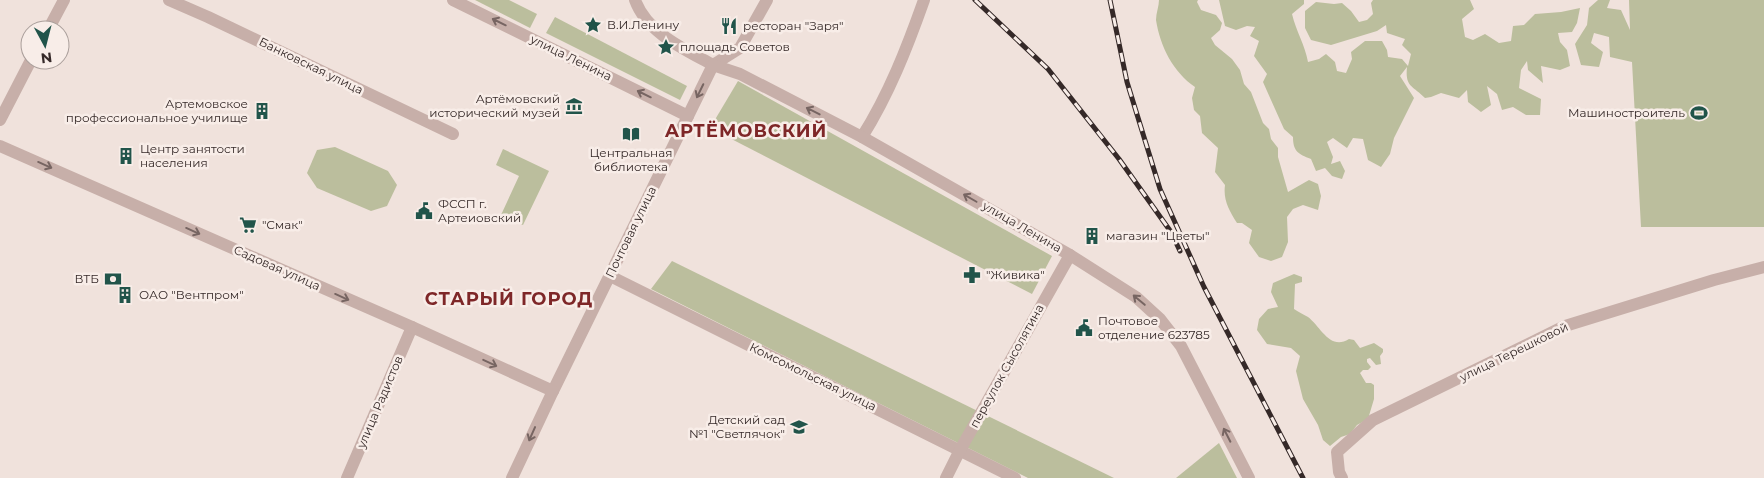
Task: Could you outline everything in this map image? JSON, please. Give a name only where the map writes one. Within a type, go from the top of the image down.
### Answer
[{"type":"street","points":[[53,20],[64,0]]},
{"type":"street","name":"Банковская улица","points":[[169,0],[453,134]]},
{"type":"street","name":"улица Ленина","points":[[453,0],[688,116]]},
{"type":"street","name":"улица Ленина","points":[[635,0],[640,12],[665,38],[713,65],[740,74],[862,137],[1070,255],[1136,297],[1160,319],[1181,346],[1249,478]]},
{"type":"street","points":[[713,65],[740,48],[767,0]]},
{"type":"street","points":[[862,137],[878,112],[904,56],[924,0]]},
{"type":"street","name":"Почтовая улица","points":[[512,478],[713,65]]},
{"type":"street","points":[[0,120],[26,70]]},
{"type":"street","name":"Садовая улица","points":[[0,146],[553,391]]},
{"type":"street","name":"переулок Сысолятина","points":[[946,478],[1070,255]]},
{"type":"street","name":"улица Терешковой","points":[[1342,478],[1339,472],[1338,452],[1373,420],[1565,326],[1714,280],[1764,267]]},
{"type":"street","name":"Комсомольская улица","points":[[610,276],[1015,478]]},
{"type":"street","name":"улица Радистов","points":[[347,478],[412,327]]},
{"type":"green space","points":[[475,0],[509,0],[537,14],[530,28]]},
{"type":"green space","points":[[1159,0],[1198,0],[1197,2],[1201,10],[1216,15],[1222,23],[1220,30],[1211,38],[1215,45],[1232,59],[1240,70],[1244,84],[1251,92],[1263,123],[1269,129],[1271,139],[1278,148],[1278,157],[1288,192],[1309,180],[1318,184],[1321,196],[1318,210],[1303,205],[1293,209],[1287,217],[1288,242],[1282,257],[1271,261],[1259,257],[1249,243],[1252,230],[1242,223],[1237,223],[1229,209],[1225,195],[1225,185],[1215,172],[1218,148],[1202,133],[1200,116],[1194,110],[1192,98],[1195,87],[1180,74],[1164,49],[1156,20]]},
{"type":"green space","points":[[1219,0],[1304,0],[1304,4],[1292,14],[1308,62],[1319,59],[1326,54],[1335,62],[1337,71],[1346,73],[1352,59],[1351,52],[1365,41],[1382,41],[1387,50],[1388,57],[1402,59],[1408,66],[1411,54],[1402,45],[1405,39],[1387,33],[1386,25],[1377,31],[1331,45],[1311,40],[1305,28],[1305,11],[1316,2],[1342,3],[1359,22],[1367,20],[1373,14],[1371,3],[1373,0],[1470,0],[1474,9],[1462,19],[1465,37],[1473,40],[1485,34],[1499,43],[1511,41],[1513,26],[1524,25],[1535,14],[1580,8],[1577,23],[1572,32],[1558,33],[1560,42],[1567,50],[1570,66],[1560,70],[1541,66],[1543,83],[1528,70],[1527,61],[1521,70],[1519,88],[1541,99],[1540,115],[1526,115],[1513,107],[1502,110],[1497,94],[1487,86],[1491,105],[1481,112],[1468,102],[1467,90],[1459,98],[1441,93],[1425,98],[1408,82],[1407,67],[1400,76],[1414,98],[1394,138],[1390,154],[1381,167],[1368,160],[1363,139],[1353,138],[1347,148],[1333,138],[1327,142],[1333,157],[1331,164],[1340,161],[1345,171],[1342,179],[1332,176],[1325,168],[1316,171],[1311,159],[1300,154],[1295,149],[1293,137],[1284,129],[1263,82],[1267,74],[1254,56],[1259,41],[1250,36],[1255,27],[1247,26],[1236,30],[1225,26]]},
{"type":"green space","name":"Машиностроитель","points":[[1598,0],[1610,0],[1607,8],[1621,10],[1630,30],[1629,0],[1764,0],[1764,227],[1641,227],[1632,62],[1610,57],[1609,37],[1594,33],[1591,43],[1603,52],[1599,67],[1581,65],[1575,44],[1587,25],[1589,8]]},
{"type":"green space","points":[[555,17],[687,86],[680,100],[546,33]]},
{"type":"green space","points":[[738,81],[1052,256],[1032,294],[710,128]]},
{"type":"green space","points":[[335,147],[388,171],[397,185],[387,206],[371,211],[317,188],[307,173],[317,150]]},
{"type":"green space","points":[[503,149],[549,171],[523,225],[501,215],[519,176],[496,165]]},
{"type":"green space","points":[[672,261],[1114,478],[1028,478],[651,289]]},
{"type":"green space","points":[[1294,274],[1302,277],[1302,282],[1295,284],[1294,309],[1313,321],[1326,336],[1336,342],[1349,339],[1354,340],[1360,348],[1374,343],[1383,349],[1380,356],[1381,364],[1376,365],[1370,358],[1367,359],[1371,367],[1360,373],[1366,383],[1374,385],[1374,399],[1368,419],[1357,425],[1350,434],[1341,437],[1330,446],[1323,440],[1318,425],[1303,399],[1296,371],[1300,356],[1291,348],[1267,344],[1257,330],[1259,319],[1268,309],[1278,307],[1271,292],[1273,283]]},
{"type":"green space","points":[[1219,443],[1237,478],[1176,478]]},
{"type":"railway","points":[[975,0],[1048,69],[1119,159],[1171,232],[1180,251]]},
{"type":"railway","points":[[1110,0],[1127,82],[1160,189],[1204,287],[1303,478]]},
{"type":"place","name":"В.И.Ленину","points":[[593,25]]},
{"type":"place","name":"ресторан \"Заря\"","points":[[729,26]]},
{"type":"place","name":"площадь Советов","points":[[666,47]]},
{"type":"place","name":"Артёмовский исторический музей","points":[[574,106]]},
{"type":"place","name":"Артемовское профессиональное училище","points":[[262,111]]},
{"type":"place","name":"Машиностроитель","points":[[1699,113]]},
{"type":"place","name":"Центральная библиотека","points":[[631,134]]},
{"type":"place","name":"Центр занятости населения","points":[[126,156]]},
{"type":"place","name":"ФССП г. Артеиовский","points":[[424,211]]},
{"type":"place","name":"\"Смак\"","points":[[248,225]]},
{"type":"place","name":"магазин \"Цветы\"","points":[[1092,236]]},
{"type":"place","name":"\"Живика\"","points":[[972,275]]},
{"type":"place","name":"ВТБ","points":[[113,279]]},
{"type":"place","name":"ОАО \"Вентпром\"","points":[[125,295]]},
{"type":"place","name":"Почтовое отделение 623785","points":[[1084,328]]},
{"type":"place","name":"Детский сад №1 \"Светлячок\"","points":[[799,427]]},
{"type":"district","name":"АРТЁМОВСКИЙ","points":[[746,131]]},
{"type":"district","name":"СТАРЫЙ ГОРОД","points":[[509,299]]}]
